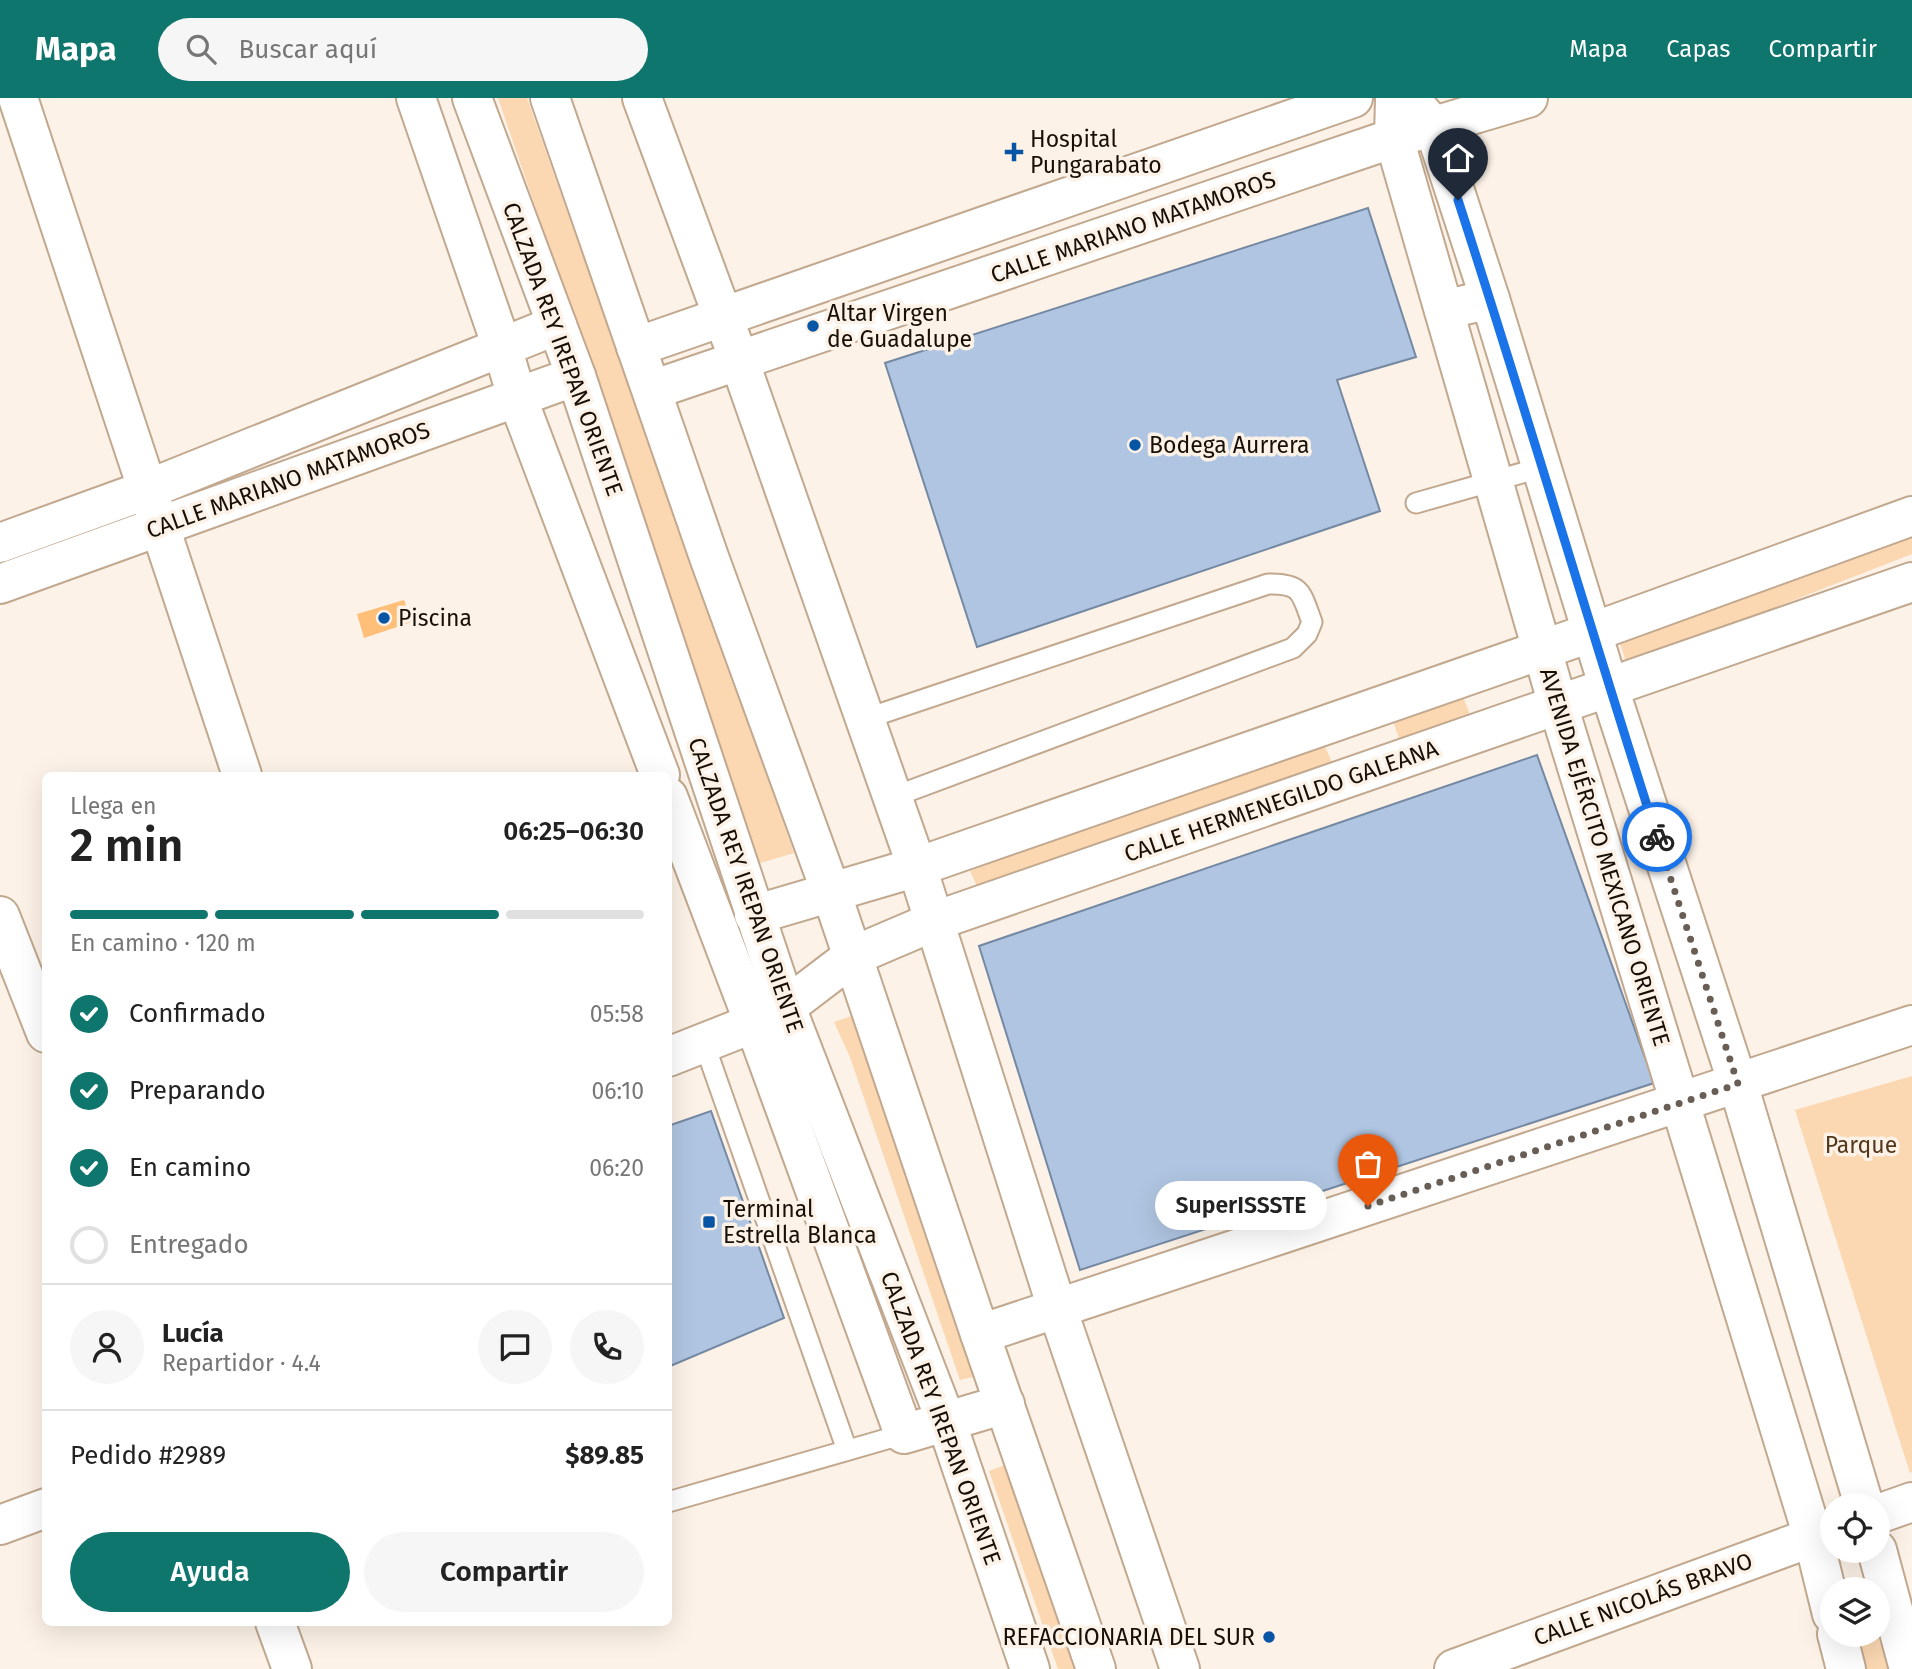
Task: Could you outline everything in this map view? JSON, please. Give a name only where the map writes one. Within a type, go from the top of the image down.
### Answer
[{"type":"street","points":[[18,98],[241,772]]},
{"type":"street","points":[[416,98],[517,397],[659,772]]},
{"type":"street","name":"CALZADA REY IREPAN ORIENTE","points":[[472,98],[576,376],[754,915],[770,1015],[946,1421],[1030,1669]]},
{"type":"street","points":[[550,98],[709,557],[831,892],[1096,1669]]},
{"type":"street","points":[[642,98],[739,360],[917,867],[1057,1308],[1180,1669]]},
{"type":"street","points":[[636,347],[1353,98]]},
{"type":"street","name":"AVENIDA EJÉRCITO MEXICANO ORIENTE","points":[[1395,98],[1394,138],[1541,649],[1680,1104],[1820,1524]]},
{"type":"street","points":[[1409,98],[1434,127],[1490,299],[1609,688],[1738,1084],[1860,1493]]},
{"type":"street","name":"CALLE MARIANO MATAMOROS","points":[[652,390],[1394,138],[1528,98]]},
{"type":"street","points":[[1052,204],[1063,251]]},
{"type":"street","points":[[1444,310],[1490,299]]},
{"type":"street","name":"CALLE MARIANO MATAMOROS","points":[[0,543],[146,490],[557,325]]},
{"type":"street","name":"CALLE MARIANO MATAMOROS","points":[[0,584],[576,376]]},
{"type":"street","points":[[754,915],[917,867],[1593,632],[1912,516]]},
{"type":"street","name":"CALLE HERMENEGILDO GALEANA","points":[[672,1055],[770,1015],[853,956],[935,921],[1912,582]]},
{"type":"street","points":[[1336,721],[1356,775]]},
{"type":"street","points":[[672,806],[770,1015],[904,1434],[1005,1404]]},
{"type":"street","points":[[0,916],[42,1023]]},
{"type":"street","points":[[980,1334],[1912,1025]]},
{"type":"street","points":[[1890,1510],[1912,1502]]},
{"type":"street","points":[[0,1525],[42,1509]]},
{"type":"street","name":"CALLE NICOLÁS BRAVO","points":[[1454,1669],[1820,1534]]},
{"type":"street","points":[[1880,1563],[1909,1669]]},
{"type":"street","points":[[276,1626],[292,1669]]},
{"type":"street","points":[[1841,1647],[1846,1669]]},
{"type":"lane","points":[[1416,503],[1543,467]]},
{"type":"lane","points":[[865,719],[1268,584],[1286,583],[1300,591],[1312,622],[1307,634],[1293,648],[893,797]]},
{"type":"lane","points":[[704,1043],[847,1450]]},
{"type":"lane","points":[[672,1501],[904,1434]]},
{"type":"green space","points":[[498,98],[527,98],[794,853],[760,863]]},
{"type":"green space","points":[[1912,524],[1912,554],[1627,665],[1618,637]]},
{"type":"green space","points":[[1463,696],[1470,715],[1400,741],[1393,721]]},
{"type":"green space","points":[[1322,739],[1332,763],[979,890],[970,871]]},
{"type":"green space","points":[[858,1014],[977,1376],[960,1380],[850,1057],[834,1022]]},
{"type":"green space","name":"Parque","points":[[1912,1076],[1912,1472],[1910,1473],[1795,1110]]},
{"type":"green space","points":[[1013,1462],[1082,1669],[1058,1669],[989,1471]]},
{"type":"green space","points":[[1850,1647],[1882,1647],[1891,1669],[1855,1669]]},
{"type":"shaded area","name":"Piscina","points":[[404,600],[412,622],[364,638],[357,614]]},
{"type":"building","name":"Bodega Aurrera","points":[[1368,208],[1416,357],[1337,380],[1380,511],[977,647],[885,363]]},
{"type":"building","points":[[1537,755],[1654,1083],[1080,1270],[979,946]]},
{"type":"building","name":"Terminal Estrella Blanca","points":[[711,1111],[784,1318],[672,1365],[672,1125]]},
{"type":"way so far","points":[[1368,1206],[1738,1084],[1657,837]]},
{"type":"place","name":"Hospital Pungarabato","points":[[1014,152]]},
{"type":"place","name":"Altar Virgen de Guadalupe","points":[[813,326]]},
{"type":"place","name":"Bodega Aurrera","points":[[1135,445]]},
{"type":"place","name":"Piscina","points":[[384,618]]},
{"type":"place","name":"SuperISSSTE","points":[[1368,1206]]},
{"type":"place","name":"Terminal Estrella Blanca","points":[[709,1222]]},
{"type":"place","name":"REFACCIONARIA DEL SUR","points":[[1269,1637]]},
{"type":"route","points":[[1458,200],[1657,837]]}]
